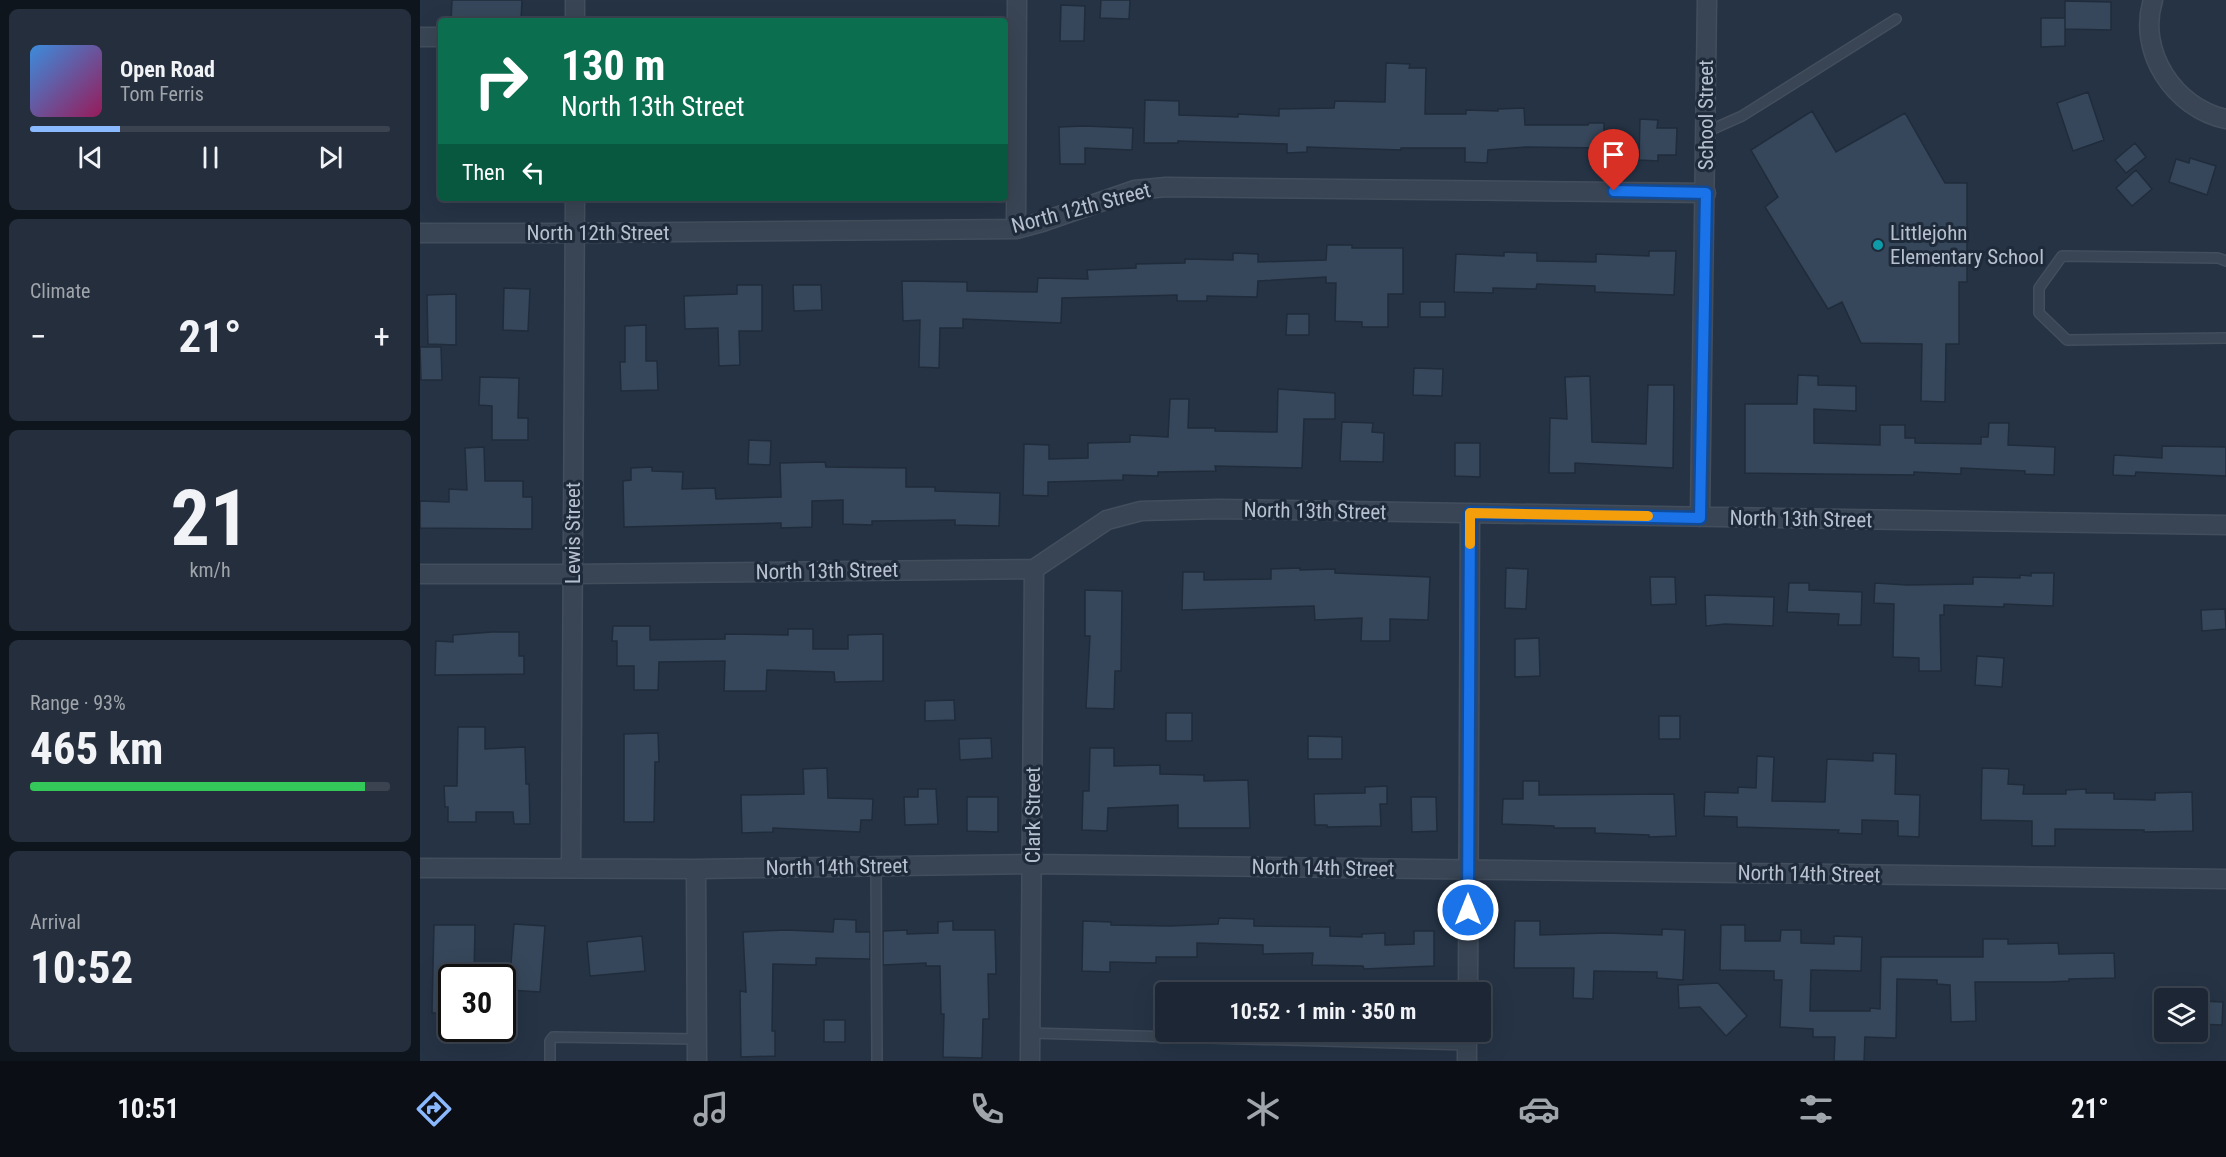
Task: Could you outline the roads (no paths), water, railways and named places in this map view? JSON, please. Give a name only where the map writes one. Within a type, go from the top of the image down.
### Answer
[{"type":"street","points":[[575,0],[575,18]]},
{"type":"street","points":[[1016,229],[1017,0]]},
{"type":"street","name":"School Street","points":[[1700,518],[1707,0]]},
{"type":"street","points":[[2153,0],[2148,25],[2155,57],[2162,73],[2191,104],[2226,119]]},
{"type":"street","points":[[420,37],[438,37]]},
{"type":"street","name":"North 12th Street","points":[[420,233],[1016,229],[1135,190],[1166,187],[1706,193]]},
{"type":"street","name":"Lewis Street","points":[[571,868],[575,201]]},
{"type":"street","name":"North 13th Street","points":[[420,574],[1035,569],[1107,520],[1141,511],[1218,509],[2226,525]]},
{"type":"street","points":[[1468,982],[1470,513]]},
{"type":"street","name":"Clark Street","points":[[1030,1061],[1035,569]]},
{"type":"street","name":"North 14th Street","points":[[420,868],[696,869],[1032,864],[2226,879]]},
{"type":"street","points":[[696,869],[697,1061]]},
{"type":"lane","points":[[1706,132],[1742,117],[1896,20]]},
{"type":"lane","points":[[2226,261],[2218,258],[2062,256],[2039,288],[2039,313],[2067,340],[2226,338]]},
{"type":"lane","points":[[876,867],[877,1061]]},
{"type":"lane","points":[[1030,1033],[1467,1046]]},
{"type":"lane","points":[[550,1061],[550,1041],[553,1037],[697,1039]]},
{"type":"place","name":"Littlejohn Elementary School","points":[[1878,245]]}]
